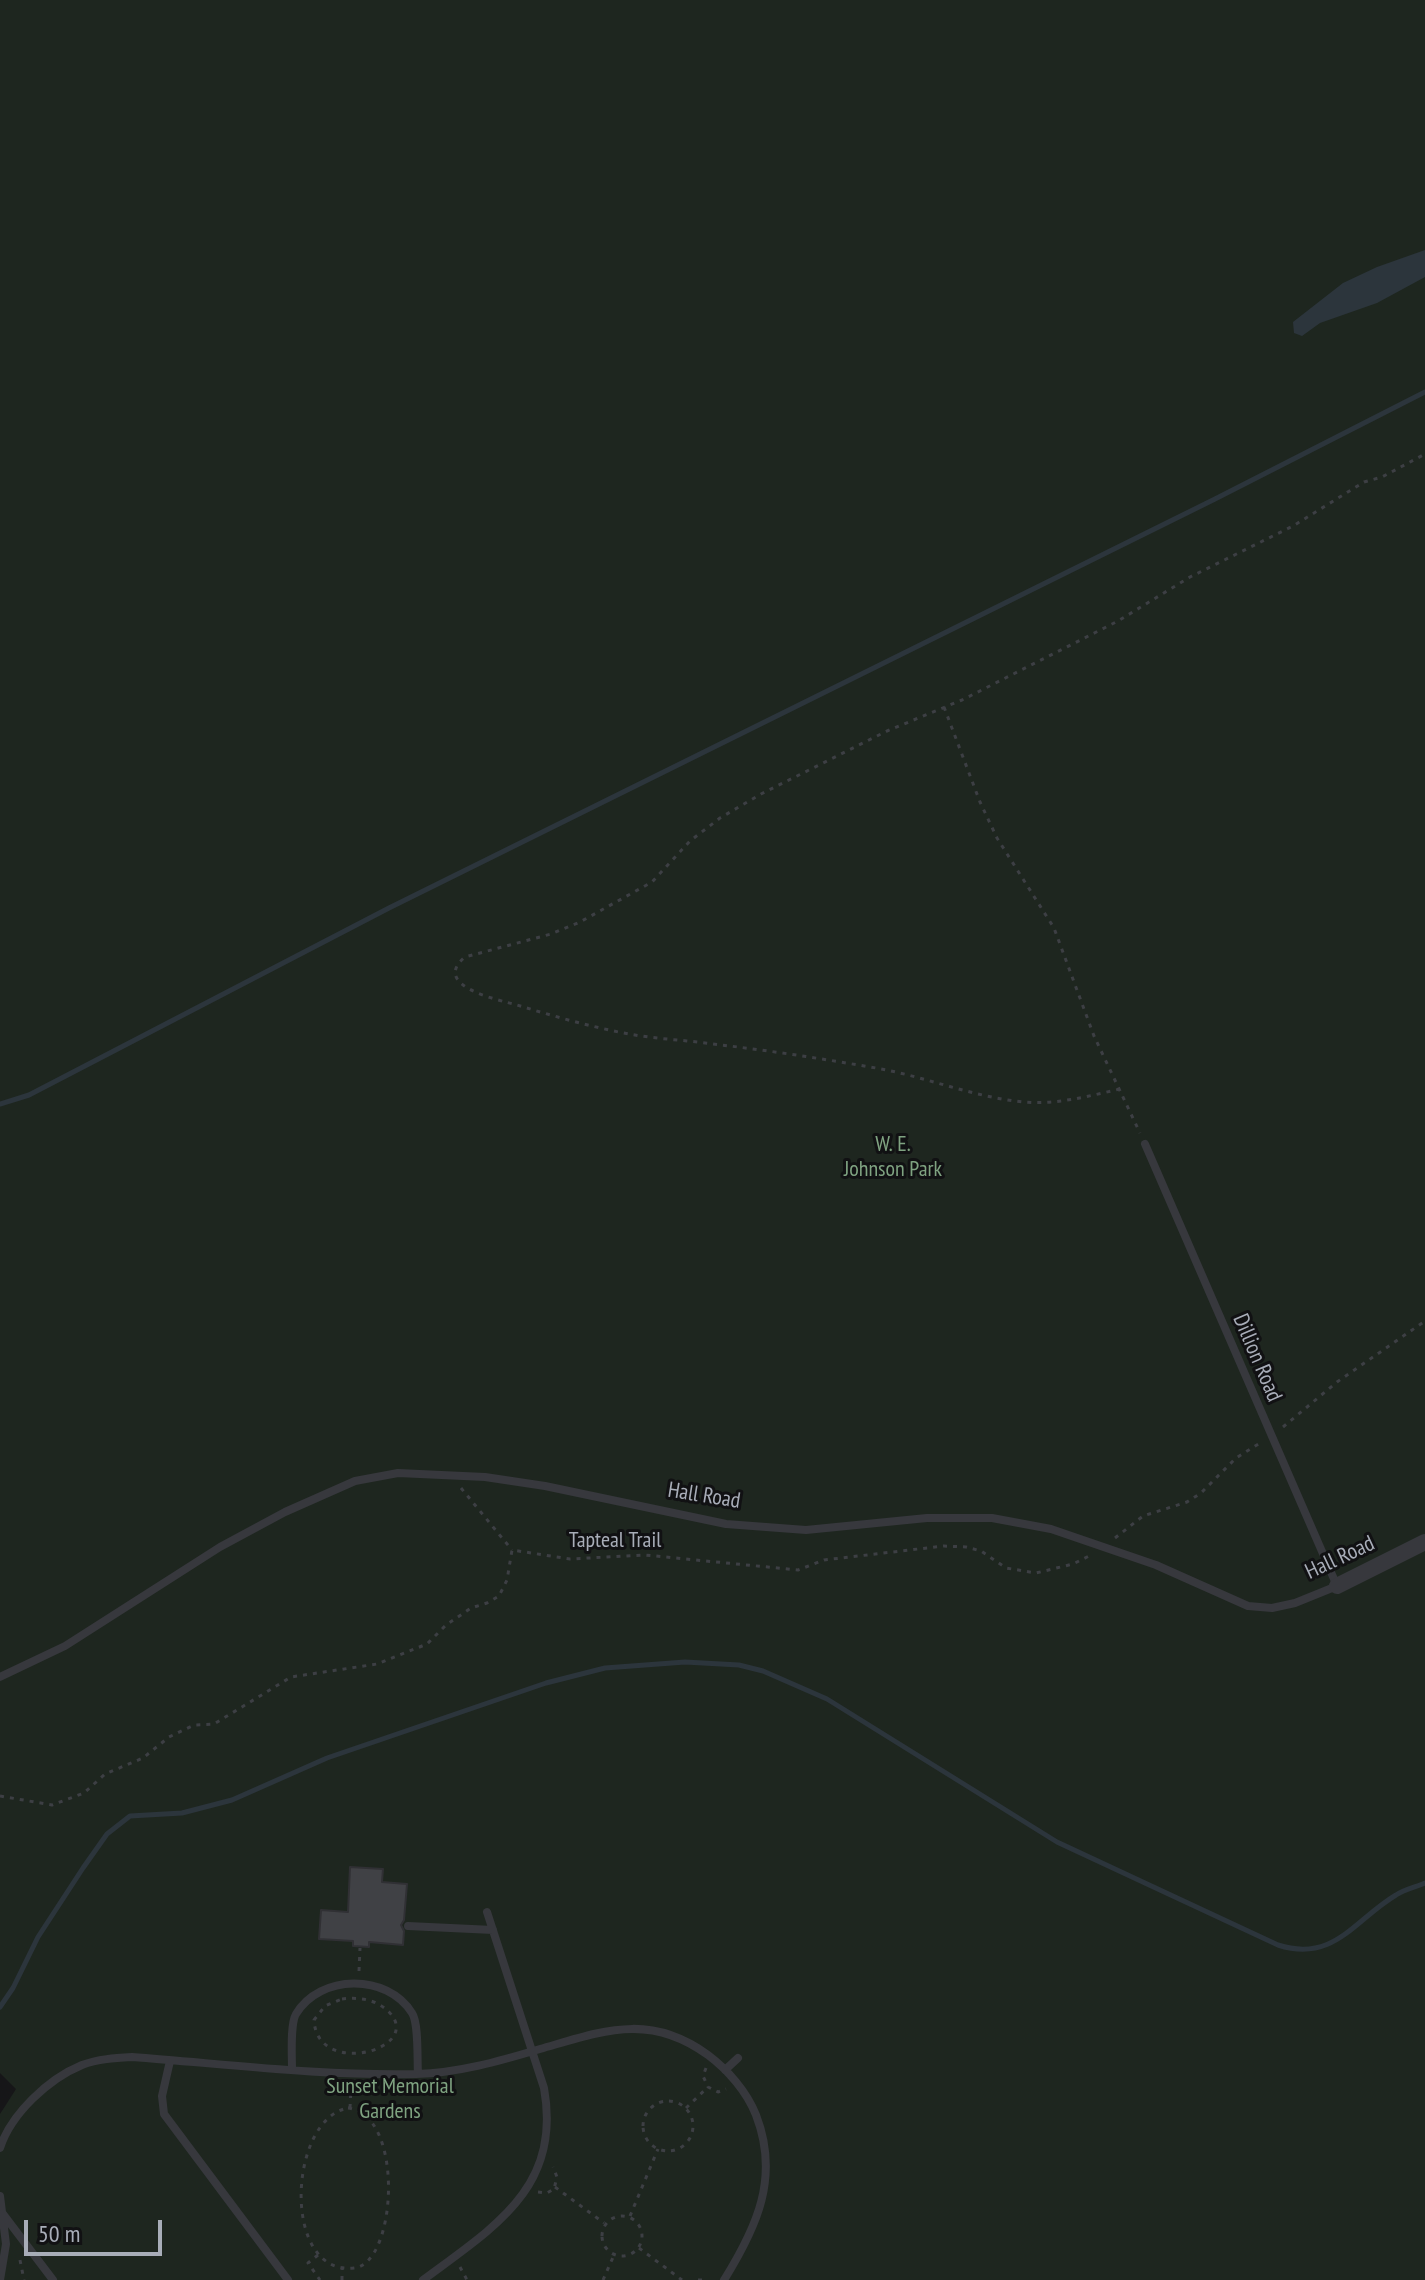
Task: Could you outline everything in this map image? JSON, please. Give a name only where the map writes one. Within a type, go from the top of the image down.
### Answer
[{"type":"street","name":"Hall Road","points":[[1337,1586],[1425,1542]]},
{"type":"lane","name":"Dillion Road","points":[[1145,1144],[1337,1586]]},
{"type":"lane","name":"Hall Road","points":[[0,1677],[65,1646],[220,1547],[299,1506],[355,1481],[398,1473],[450,1475],[545,1486],[726,1524],[806,1530],[927,1518],[992,1518],[1051,1529],[1102,1546],[1156,1565],[1248,1606],[1272,1608],[1295,1603],[1337,1586]]},
{"type":"lane","points":[[423,2280],[510,2212],[536,2175],[545,2149],[548,2108],[533,2051],[487,1912]]},
{"type":"lane","points":[[408,1926],[493,1930]]},
{"type":"lane","points":[[292,2069],[294,2016],[323,1990],[343,1983],[387,1990],[414,2015],[418,2074]]},
{"type":"lane","points":[[0,2148],[12,2124],[36,2097],[64,2074],[98,2060],[132,2057],[292,2069],[418,2074],[481,2064],[590,2034],[628,2028],[648,2030],[683,2040],[713,2059],[736,2082],[754,2109],[759,2123],[766,2158],[760,2212],[724,2280]]},
{"type":"lane","points":[[725,2070],[738,2058]]},
{"type":"lane","points":[[170,2061],[162,2096],[164,2114],[288,2280]]},
{"type":"lane","points":[[0,2196],[6,2244],[0,2280]]},
{"type":"lane","points":[[3,2214],[53,2280]]},
{"type":"path","points":[[1120,1089],[1072,1100],[1026,1103],[873,1067],[630,1034],[559,1018],[475,993],[457,980],[459,962],[465,957],[551,934],[580,922],[652,882],[690,841],[720,818],[761,794],[1118,621],[1190,577],[1293,526],[1364,482],[1382,477],[1425,454]]},
{"type":"path","points":[[944,707],[997,838],[1054,928],[1080,1002],[1145,1144]]},
{"type":"path","name":"Tapteal Trail","points":[[512,1550],[570,1559],[645,1555],[798,1570],[824,1560],[944,1546],[981,1551],[1006,1568],[1036,1573],[1083,1561],[1143,1516],[1187,1502],[1201,1493],[1236,1458],[1272,1436],[1337,1382],[1425,1321]]},
{"type":"path","points":[[0,1796],[52,1805],[84,1793],[105,1774],[143,1758],[169,1737],[194,1725],[214,1724],[291,1677],[377,1664],[427,1644],[446,1625],[471,1608],[499,1596],[507,1580],[512,1550],[450,1475]]},
{"type":"path","points":[[342,1999],[360,1999],[378,2004],[393,2017],[396,2034],[376,2050],[352,2054],[333,2048],[319,2038],[314,2020],[318,2012],[342,1999]]},
{"type":"path","points":[[713,2059],[703,2076],[708,2087],[718,2092],[736,2082]]},
{"type":"path","points":[[686,2108],[708,2087]]},
{"type":"path","points":[[669,2101],[686,2108],[693,2121],[686,2144],[672,2151],[658,2149],[645,2136],[647,2112],[661,2102],[669,2101]]},
{"type":"path","points":[[354,2108],[372,2124],[385,2151],[388,2200],[382,2231],[370,2257],[358,2268],[342,2267],[325,2263],[318,2255],[303,2218],[301,2191],[304,2165],[313,2140],[326,2121],[341,2109],[354,2108]]},
{"type":"path","points":[[630,2217],[658,2149]]},
{"type":"path","points":[[555,2187],[605,2224]]},
{"type":"path","points":[[616,2216],[635,2220],[641,2230],[638,2248],[627,2256],[614,2255],[602,2241],[605,2224],[616,2216]]},
{"type":"path","points":[[638,2248],[683,2280]]},
{"type":"path","points":[[318,2255],[308,2263],[320,2280]]},
{"type":"path","points":[[603,2280],[614,2255]]},
{"type":"path","points":[[342,2267],[342,2280]]},
{"type":"path","points":[[20,2280],[23,2277],[29,2280]]},
{"type":"path","points":[[698,2280],[708,2280]]},
{"type":"green space","points":[[0,0],[1425,0],[1425,2280],[0,2280],[0,2114],[16,2089],[0,2073]]},
{"type":"shaded area","points":[[1425,250],[1425,277],[1377,303],[1320,323],[1302,336],[1294,333],[1293,322],[1343,283]]},
{"type":"building","points":[[350,1867],[383,1869],[382,1882],[407,1884],[401,1925],[403,1945],[369,1942],[369,1947],[353,1946],[353,1941],[319,1939],[321,1910],[348,1912]]},
{"type":"waterway","points":[[0,1104],[29,1095],[389,908],[1425,392]]},
{"type":"waterway","points":[[0,2007],[38,1937],[83,1868],[107,1834],[130,1816],[182,1813],[232,1800],[327,1758],[546,1683],[605,1668],[685,1662],[739,1665],[763,1671],[827,1699],[1057,1842],[1278,1945],[1297,1949],[1329,1944],[1396,1895],[1425,1883]]},
{"type":"park label","name":"W. E. Johnson Park","points":[[893,1158]]},
{"type":"park label","name":"Sunset Memorial Gardens","points":[[390,2100]]}]
